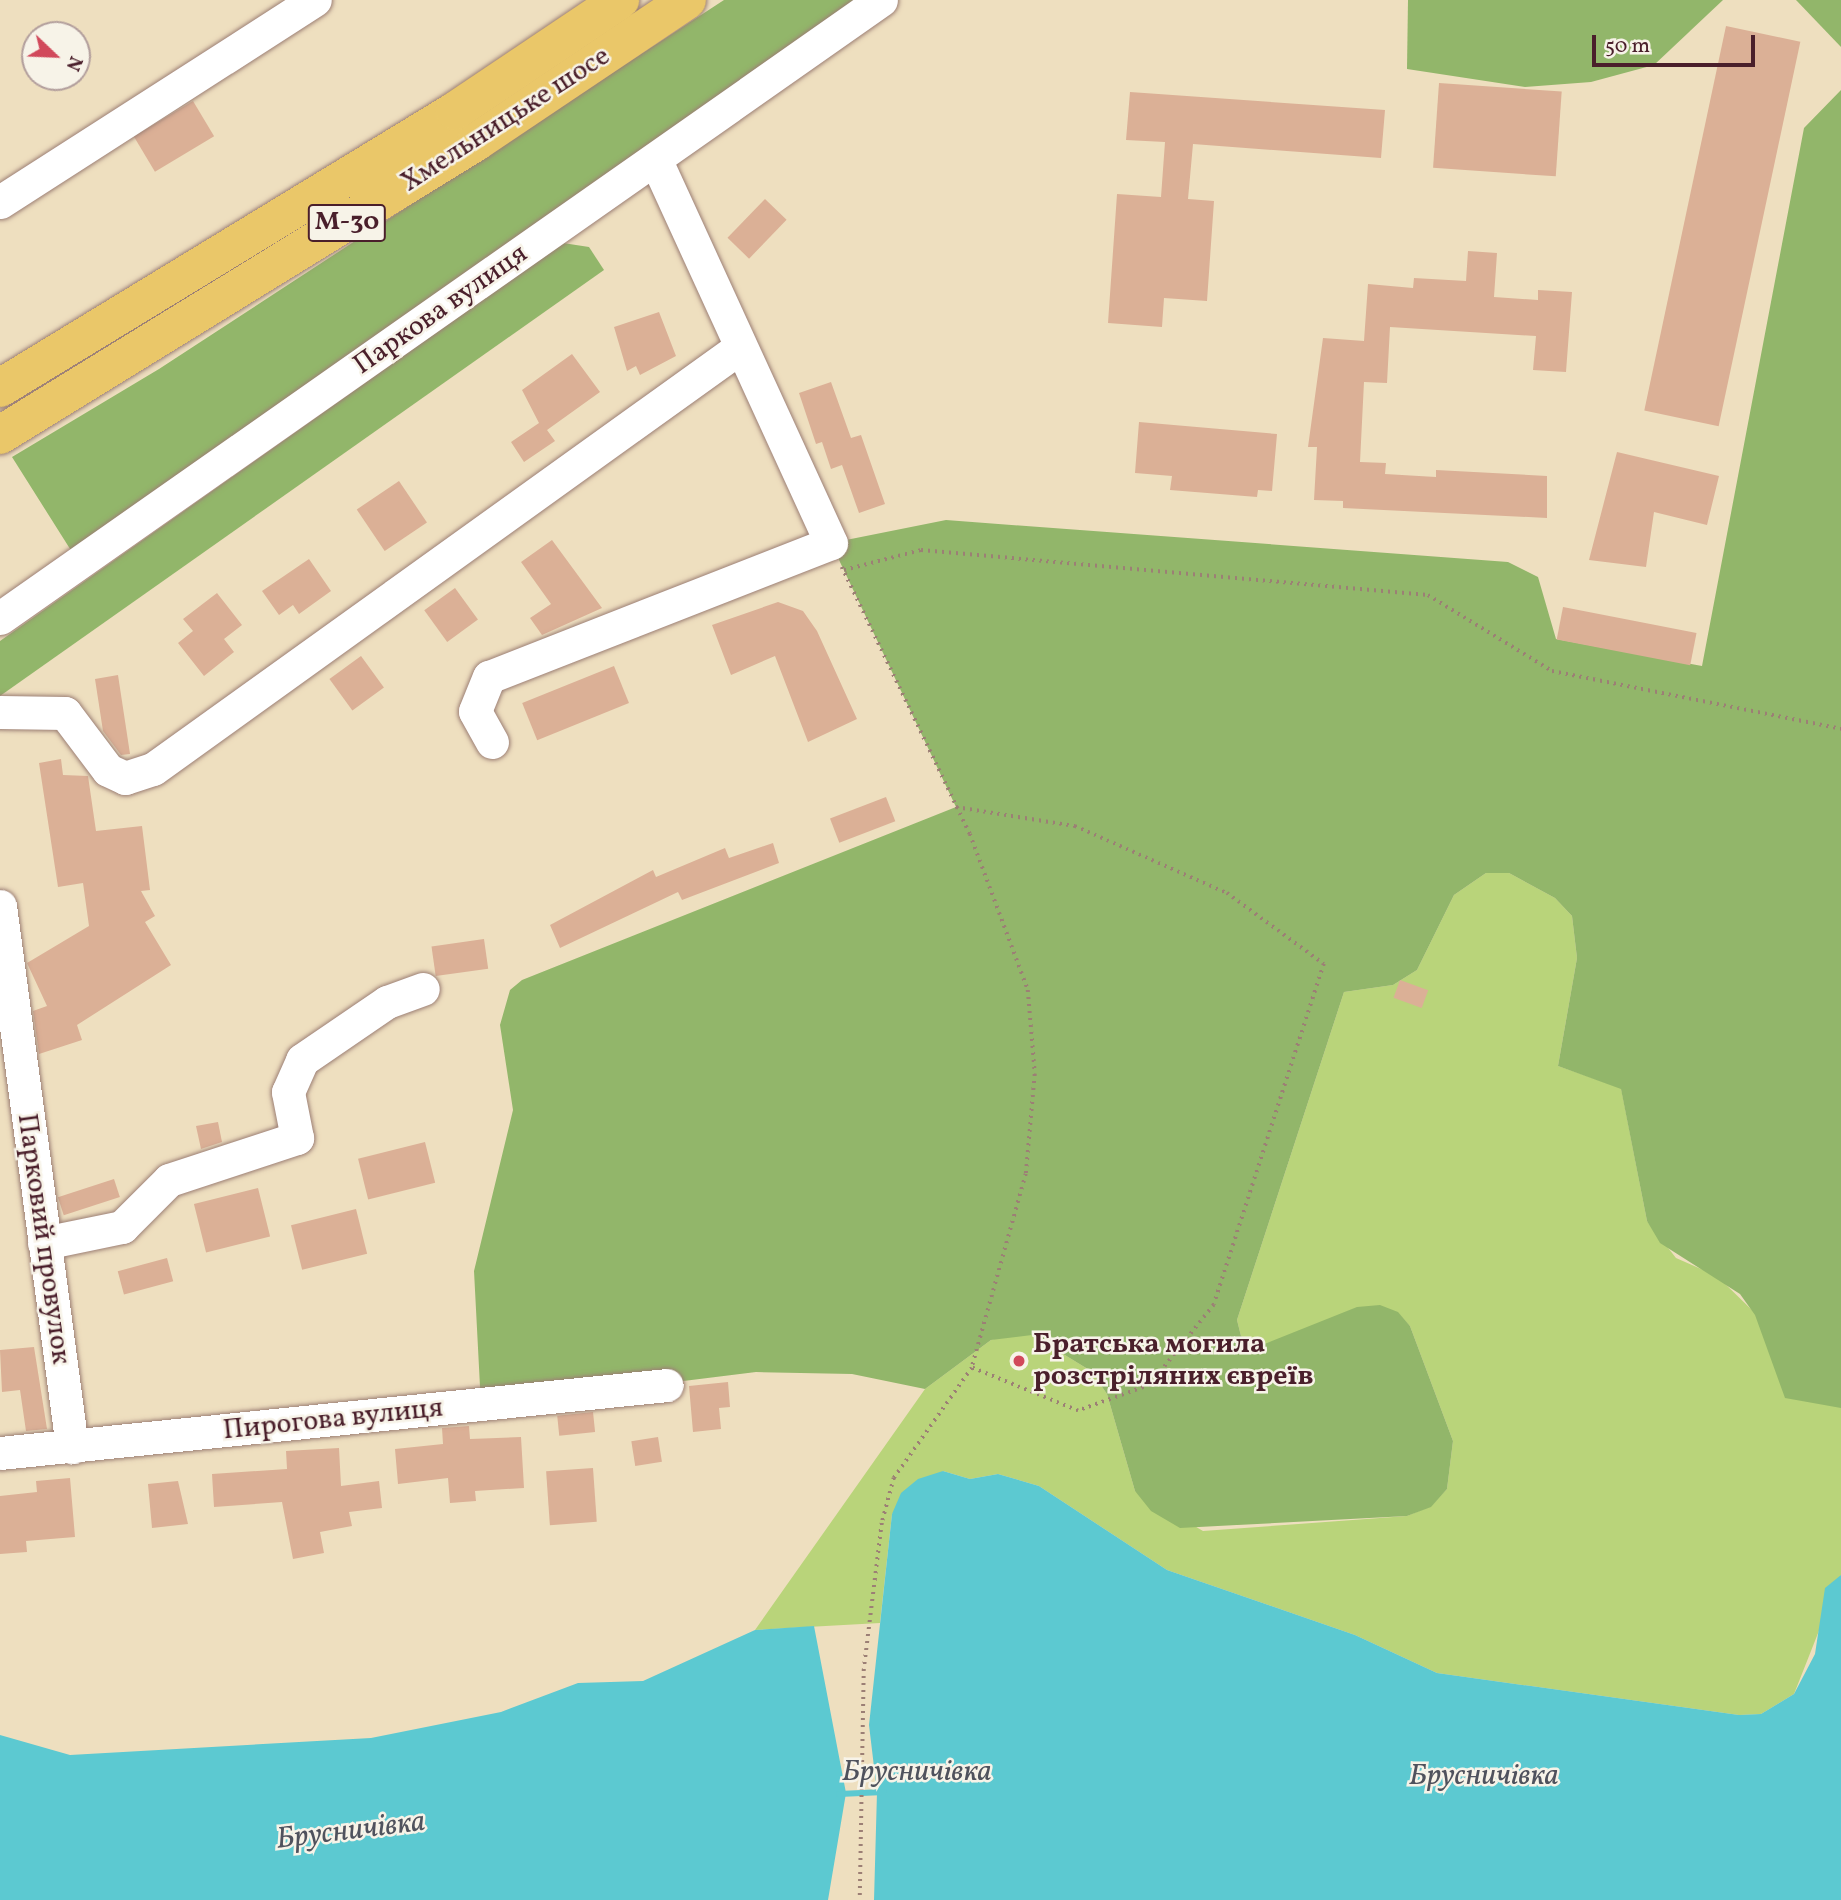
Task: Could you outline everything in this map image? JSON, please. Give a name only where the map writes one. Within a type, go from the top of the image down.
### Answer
[{"type":"highway","name":"Хмельницьке шосе","points":[[0,388],[455,111],[620,0]]},
{"type":"highway","name":"Хмельницьке шосе","points":[[0,435],[465,149],[687,0]]},
{"type":"street","points":[[0,202],[315,0]]},
{"type":"street","name":"Паркова вулиця","points":[[0,618],[881,0]]},
{"type":"street","points":[[492,742],[475,710],[489,677],[837,557],[738,348],[656,160]]},
{"type":"street","points":[[0,712],[65,713],[108,770],[125,778],[153,769],[738,348]]},
{"type":"street","name":"Парковий провулок","points":[[0,906],[72,1447]]},
{"type":"street","points":[[44,1243],[122,1227],[169,1180],[297,1138],[288,1092],[302,1059],[387,1002],[423,989]]},
{"type":"street","name":"Пирогова вулиця","points":[[0,1453],[667,1385]]},
{"type":"path","points":[[860,1900],[864,1670],[882,1523],[894,1478],[972,1368],[1026,1174],[1035,1074],[1028,990],[956,807],[837,557],[921,550],[1429,595],[1552,671],[1841,729]]},
{"type":"path","points":[[956,807],[1074,826],[1227,894],[1324,964],[1214,1306],[1150,1385],[1078,1411],[972,1368]]},
{"type":"green space","points":[[724,0],[881,0],[72,552],[12,457],[159,369]]},
{"type":"green space","points":[[1408,0],[1723,0],[1654,65],[1591,82],[1525,87],[1407,69]]},
{"type":"green space","points":[[1796,0],[1841,0],[1841,47]]},
{"type":"green space","points":[[1841,90],[1841,1408],[1785,1398],[1755,1315],[1740,1294],[1660,1243],[1647,1221],[1621,1089],[1558,1066],[1577,958],[1572,916],[1555,898],[1509,873],[1486,873],[1454,895],[1417,970],[1393,985],[1344,992],[1237,1320],[1241,1336],[1257,1347],[1357,1307],[1380,1305],[1398,1312],[1410,1326],[1453,1441],[1447,1489],[1431,1507],[1407,1516],[1180,1528],[1151,1511],[1135,1491],[1107,1394],[1091,1371],[1032,1335],[991,1340],[925,1389],[852,1374],[756,1372],[481,1406],[474,1271],[513,1110],[500,1025],[510,990],[522,980],[956,807],[831,543],[946,520],[1508,562],[1538,577],[1556,639],[1702,666],[1804,128]]},
{"type":"green space","points":[[563,243],[589,247],[604,270],[0,696],[0,641]]},
{"type":"green space","points":[[1486,873],[1509,873],[1555,898],[1572,916],[1577,958],[1558,1066],[1621,1088],[1647,1221],[1676,1258],[1717,1276],[1755,1313],[1841,912],[1841,1575],[1794,1694],[1761,1714],[1739,1715],[1437,1673],[1355,1635],[1167,1570],[1039,1486],[998,1474],[970,1479],[943,1471],[892,1514],[880,1623],[755,1630],[925,1389],[991,1340],[1012,1334],[1032,1335],[1091,1371],[1107,1394],[1135,1491],[1203,1531],[1407,1516],[1431,1506],[1447,1489],[1453,1441],[1410,1326],[1398,1313],[1257,1347],[1241,1336],[1237,1320],[1344,992],[1393,985],[1417,970],[1454,895]]},
{"type":"water","points":[[943,1471],[970,1479],[998,1474],[1039,1486],[1167,1570],[1355,1635],[1437,1673],[1739,1715],[1761,1714],[1794,1694],[1815,1654],[1825,1588],[1841,1575],[1841,1900],[874,1900],[877,1792],[869,1725],[892,1514],[901,1493],[918,1479]]},
{"type":"water","points":[[814,1626],[846,1793],[828,1900],[0,1900],[0,1735],[70,1755],[371,1738],[501,1712],[578,1683],[643,1681],[755,1630]]},
{"type":"building","points":[[1726,26],[1800,42],[1719,426],[1644,410]]},
{"type":"building","points":[[1439,83],[1562,92],[1556,176],[1433,168]]},
{"type":"building","points":[[1130,92],[1385,110],[1381,158],[1193,144],[1188,199],[1214,201],[1207,301],[1164,298],[1162,327],[1108,323],[1117,194],[1161,197],[1165,142],[1126,140]]},
{"type":"building","points":[[193,101],[214,136],[155,172],[134,137]]},
{"type":"building","points":[[765,199],[787,220],[749,259],[727,238]]},
{"type":"building","points":[[1468,251],[1497,253],[1494,297],[1538,300],[1538,290],[1572,292],[1566,372],[1533,370],[1536,336],[1390,327],[1387,383],[1364,382],[1360,462],[1386,463],[1385,474],[1436,477],[1436,470],[1547,476],[1547,518],[1343,508],[1343,501],[1314,500],[1317,447],[1308,447],[1323,338],[1364,341],[1368,284],[1413,288],[1414,278],[1466,281]]},
{"type":"building","points":[[659,312],[676,356],[640,375],[636,366],[627,371],[614,327]]},
{"type":"building","points":[[572,354],[600,392],[547,430],[555,441],[524,462],[511,442],[539,423],[522,390]]},
{"type":"building","points":[[831,382],[851,438],[861,435],[885,504],[859,513],[842,465],[831,469],[822,442],[816,444],[799,393]]},
{"type":"building","points":[[1139,422],[1277,434],[1272,491],[1258,490],[1257,497],[1170,490],[1172,476],[1135,473]]},
{"type":"building","points":[[1617,452],[1719,476],[1707,525],[1654,512],[1646,567],[1589,560]]},
{"type":"building","points":[[399,481],[427,522],[385,551],[357,510]]},
{"type":"building","points":[[552,540],[602,608],[542,635],[530,618],[551,604],[521,562]]},
{"type":"building","points":[[309,559],[331,591],[299,614],[293,605],[279,615],[262,591]]},
{"type":"building","points":[[455,588],[478,620],[447,642],[424,610]]},
{"type":"building","points":[[217,593],[242,625],[224,639],[234,652],[204,676],[178,643],[193,631],[183,619]]},
{"type":"building","points":[[778,602],[803,611],[817,631],[857,719],[808,742],[775,656],[731,675],[712,625]]},
{"type":"building","points":[[1563,607],[1697,633],[1690,665],[1557,639]]},
{"type":"building","points":[[361,656],[384,688],[352,710],[329,679]]},
{"type":"building","points":[[614,666],[629,703],[537,740],[522,703]]},
{"type":"building","points":[[118,675],[130,754],[121,755],[103,731],[95,679]]},
{"type":"building","points":[[61,759],[63,775],[88,776],[96,831],[142,826],[150,890],[141,891],[155,916],[145,922],[171,965],[77,1025],[82,1040],[39,1054],[33,1011],[47,1006],[27,963],[89,926],[83,883],[58,887],[39,763]]},
{"type":"building","points":[[886,797],[895,821],[839,843],[830,819]]},
{"type":"building","points":[[773,843],[779,863],[682,900],[678,892],[560,948],[550,925],[653,870],[656,877],[725,848],[729,858]]},
{"type":"building","points":[[484,939],[488,969],[436,976],[432,946]]},
{"type":"building","points":[[1400,980],[1428,990],[1422,1008],[1394,998]]},
{"type":"building","points":[[218,1122],[222,1142],[201,1149],[196,1126]]},
{"type":"building","points":[[425,1142],[435,1183],[368,1199],[358,1159]]},
{"type":"building","points":[[114,1179],[120,1197],[64,1215],[58,1197]]},
{"type":"building","points":[[258,1188],[270,1237],[206,1252],[194,1204]]},
{"type":"building","points":[[356,1209],[367,1254],[302,1270],[291,1225]]},
{"type":"building","points":[[167,1258],[173,1281],[124,1294],[118,1271]]},
{"type":"building","points":[[34,1347],[47,1429],[26,1431],[20,1390],[2,1392],[0,1350]]},
{"type":"building","points":[[728,1382],[730,1407],[719,1408],[721,1429],[693,1432],[689,1386]]},
{"type":"building","points":[[593,1412],[595,1432],[559,1436],[557,1416]]},
{"type":"building","points":[[469,1426],[470,1439],[521,1437],[524,1488],[475,1491],[476,1501],[450,1503],[448,1478],[398,1484],[395,1449],[443,1444],[442,1428]]},
{"type":"building","points":[[658,1437],[662,1462],[635,1466],[631,1441]]},
{"type":"building","points":[[339,1448],[341,1486],[379,1481],[382,1508],[349,1512],[352,1526],[320,1532],[324,1553],[293,1559],[282,1502],[214,1507],[212,1474],[287,1469],[286,1451]]},
{"type":"building","points":[[593,1468],[597,1522],[550,1525],[546,1471]]},
{"type":"building","points":[[70,1478],[75,1537],[26,1541],[27,1552],[0,1554],[0,1496],[37,1492],[36,1481]]},
{"type":"building","points":[[178,1481],[188,1524],[152,1528],[148,1484]]},
{"type":"waterway","name":"Брусничівка","points":[[839,1794],[884,1792]]},
{"type":"place","name":"Братська могила розстріляних євреїв","points":[[1019,1361]]}]
